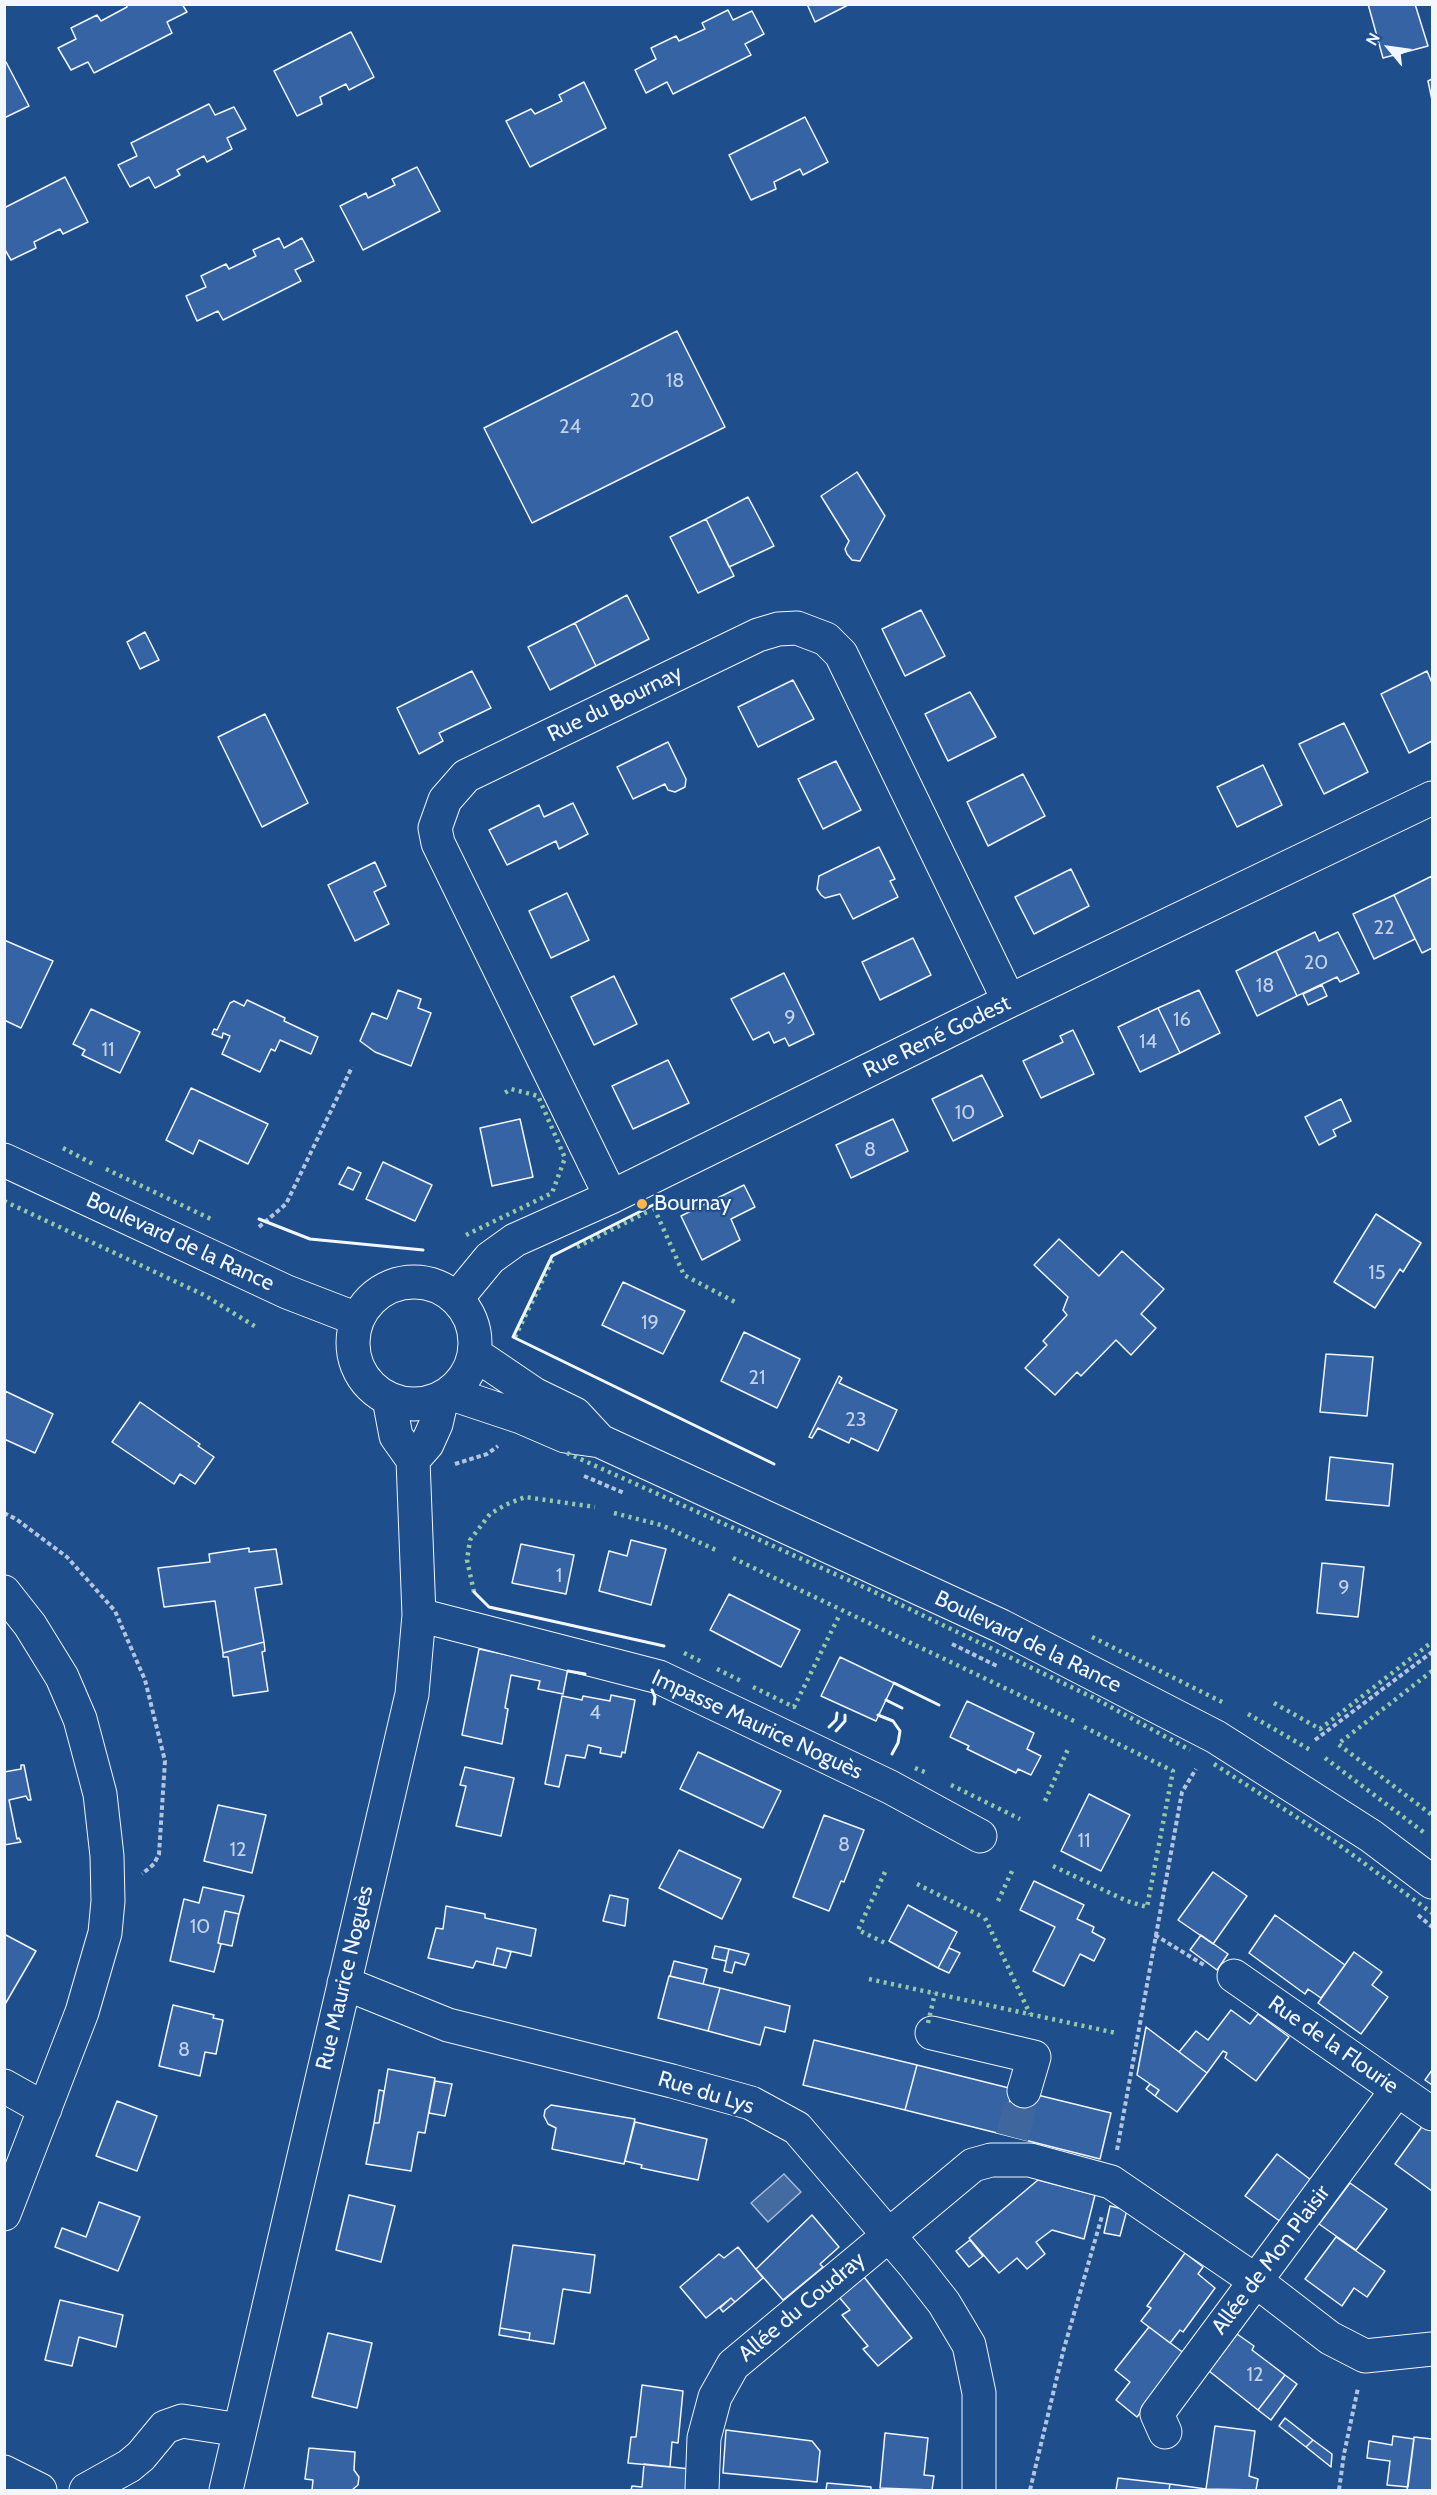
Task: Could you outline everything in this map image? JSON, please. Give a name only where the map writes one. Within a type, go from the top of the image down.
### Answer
[{"type":"street","name":"Rue du Bournay","points":[[611,1197],[438,843],[435,828],[445,800],[466,776],[758,635],[778,629],[797,628],[826,639],[841,654],[1009,1001]]},
{"type":"street","name":"Rue René Godest","points":[[457,1298],[490,1258],[515,1240],[611,1197],[1009,1001],[1432,798]]},
{"type":"street","name":"Boulevard de la Rance","points":[[4,1160],[287,1292],[357,1319]]},
{"type":"street","points":[[422,1281],[441,1286],[457,1298],[469,1314],[475,1333],[475,1354],[467,1374],[456,1388],[425,1404],[407,1404],[389,1399],[373,1389],[361,1374],[354,1357],[353,1338],[357,1319],[367,1302],[383,1289],[402,1282],[422,1281]]},
{"type":"street","name":"Boulevard de la Rance","points":[[475,1354],[534,1394],[575,1414],[600,1441]]},
{"type":"street","name":"Boulevard de la Rance","points":[[445,1395],[521,1417],[565,1436],[600,1441],[1001,1626],[1216,1737],[1371,1836],[1432,1882]]},
{"type":"street","points":[[389,1399],[396,1436],[413,1460],[427,1444],[445,1395]]},
{"type":"street","name":"Rue Maurice Noguès","points":[[226,2490],[412,1694],[419,1615],[413,1460]]},
{"type":"street","points":[[4,1592],[30,1624],[51,1660],[80,1719],[100,1794],[107,1856],[108,1901],[105,1934],[96,1971],[4,2214]]},
{"type":"street","name":"Impasse Maurice Noguès","points":[[419,1615],[659,1677],[897,1791],[980,1836]]},
{"type":"street","name":"Rue de la Flourie","points":[[1234,1976],[1432,2114]]},
{"type":"street","name":"Rue du Lys","points":[[344,1983],[448,2025],[751,2103],[797,2128],[890,2234],[944,2303],[969,2346],[979,2393],[979,2490]]},
{"type":"street","points":[[932,2033],[1034,2057],[1024,2091]]},
{"type":"street","points":[[4,2086],[45,2109]]},
{"type":"street","name":"Allée de Mon Plaisir","points":[[1165,2432],[1157,2414],[1397,2090]]},
{"type":"street","name":"Allée du Coudray","points":[[702,2490],[704,2438],[715,2397],[733,2365],[973,2165],[1007,2148],[1030,2160],[1112,2182]]},
{"type":"street","points":[[1112,2182],[1256,2282],[1330,2338],[1365,2356],[1432,2349]]},
{"type":"street","points":[[86,2490],[129,2466],[141,2456],[165,2427],[182,2421],[240,2430]]},
{"type":"street","points":[[4,2472],[40,2490]]},
{"type":"path","points":[[258,1227],[286,1204],[352,1067]]},
{"type":"path","points":[[575,1472],[629,1495]]},
{"type":"path","points":[[4,1513],[16,1519],[67,1557],[115,1611],[145,1680],[165,1761],[159,1854],[154,1864],[108,1901]]},
{"type":"path","points":[[943,1640],[1005,1670]]},
{"type":"path","points":[[1315,1740],[1432,1652]]},
{"type":"path","points":[[1186,1764],[1205,1774]]},
{"type":"path","points":[[1030,2490],[1063,2352],[1112,2182],[1182,1792],[1196,1769]]},
{"type":"path","points":[[1415,1913],[1432,1927]]},
{"type":"path","points":[[1155,1935],[1222,1977],[1234,1976]]},
{"type":"path","points":[[1339,2490],[1344,2454],[1365,2356]]},
{"type":"water","points":[[784,2174],[801,2192],[768,2222],[751,2203]]},
{"type":"building","points":[[126,4],[182,4],[187,12],[167,22],[172,33],[94,73],[88,62],[71,70],[58,48],[76,39],[71,28],[97,15],[101,21],[127,7]]},
{"type":"building","points":[[807,4],[850,4],[815,22]]},
{"type":"building","points":[[1368,4],[1415,4],[1428,46],[1383,58]]},
{"type":"building","points":[[728,10],[733,20],[752,11],[764,34],[745,44],[751,55],[673,94],[667,82],[646,93],[635,70],[656,59],[651,48],[676,36],[679,41],[705,29],[702,23]]},
{"type":"building","points":[[351,32],[374,77],[349,90],[346,84],[320,97],[322,104],[297,116],[274,71]]},
{"type":"building","points":[[6,62],[29,106],[4,118],[4,63]]},
{"type":"building","points":[[1432,79],[1432,100],[1428,81]]},
{"type":"building","points":[[584,82],[606,128],[530,167],[506,121],[531,109],[535,114],[562,101],[559,95]]},
{"type":"building","points":[[209,104],[215,115],[234,107],[246,129],[227,138],[232,149],[207,162],[204,156],[177,170],[180,175],[155,188],[149,177],[130,187],[118,165],[137,156],[131,143]]},
{"type":"building","points":[[805,117],[828,162],[803,175],[800,169],[774,182],[776,189],[751,200],[729,155]]},
{"type":"building","points":[[417,167],[440,211],[363,250],[340,206],[366,193],[368,198],[395,185],[392,179]]},
{"type":"building","points":[[65,177],[88,222],[63,234],[60,229],[34,242],[36,248],[11,260],[4,248],[4,208]]},
{"type":"building","points":[[279,238],[284,248],[302,238],[314,261],[295,270],[301,281],[223,320],[218,311],[197,321],[186,296],[206,287],[201,276],[226,264],[229,269],[256,256],[253,250]]},
{"type":"building","points":[[677,331],[725,427],[532,523],[484,428]]},
{"type":"building","points":[[857,472],[885,516],[860,561],[852,560],[847,554],[845,549],[849,541],[821,496]]},
{"type":"building","points":[[748,497],[774,546],[729,567],[706,519]]},
{"type":"building","points":[[706,519],[734,576],[698,593],[670,537]]},
{"type":"building","points":[[627,595],[649,639],[596,666],[575,623]]},
{"type":"building","points":[[921,610],[945,656],[905,676],[882,629]]},
{"type":"building","points":[[575,623],[596,666],[550,690],[528,647]]},
{"type":"building","points":[[145,632],[159,660],[140,669],[127,642]]},
{"type":"building","points":[[472,671],[491,708],[439,733],[443,741],[419,754],[397,708]]},
{"type":"building","points":[[1427,671],[1432,683],[1432,741],[1409,753],[1381,694]]},
{"type":"building","points":[[793,680],[814,719],[758,747],[738,707]]},
{"type":"building","points":[[970,692],[996,737],[948,761],[925,714]]},
{"type":"building","points":[[265,714],[308,803],[262,827],[218,737]]},
{"type":"building","points":[[1344,723],[1368,772],[1324,794],[1299,744]]},
{"type":"building","points":[[668,742],[686,779],[685,787],[675,792],[668,790],[665,784],[633,799],[617,767]]},
{"type":"building","points":[[836,761],[861,810],[823,829],[798,779]]},
{"type":"building","points":[[1263,765],[1282,805],[1237,827],[1217,787]]},
{"type":"building","points":[[1023,774],[1045,816],[988,846],[967,802]]},
{"type":"building","points":[[573,803],[588,834],[559,849],[556,841],[507,865],[489,830],[539,805],[544,817]]},
{"type":"building","points":[[879,847],[895,879],[890,881],[898,897],[853,919],[840,894],[825,898],[821,895],[817,889],[819,876]]},
{"type":"building","points":[[375,862],[386,886],[374,892],[389,924],[355,941],[328,885]]},
{"type":"building","points":[[1071,869],[1089,906],[1034,934],[1015,897]]},
{"type":"building","points":[[1432,876],[1432,948],[1422,953],[1394,895]]},
{"type":"building","points":[[567,893],[589,940],[551,958],[529,911]]},
{"type":"building","points":[[1394,895],[1415,939],[1374,959],[1353,914]]},
{"type":"building","points":[[1315,932],[1319,941],[1338,932],[1359,973],[1340,982],[1337,977],[1297,996],[1276,951]]},
{"type":"building","points":[[913,938],[931,975],[880,1000],[862,962]]},
{"type":"building","points":[[4,940],[53,961],[21,1028],[4,1020]]},
{"type":"building","points":[[1276,951],[1297,996],[1257,1016],[1236,971]]},
{"type":"building","points":[[784,973],[814,1034],[789,1046],[785,1038],[774,1043],[769,1032],[753,1040],[731,999]]},
{"type":"building","points":[[614,976],[637,1024],[594,1045],[571,997]]},
{"type":"building","points":[[1322,985],[1327,996],[1308,1005],[1303,994]]},
{"type":"building","points":[[398,990],[421,999],[418,1008],[431,1013],[411,1066],[375,1052],[360,1041],[372,1013],[387,1019]]},
{"type":"building","points":[[1199,990],[1220,1033],[1180,1053],[1158,1008]]},
{"type":"building","points":[[247,1000],[318,1037],[311,1054],[280,1040],[275,1051],[271,1049],[260,1072],[222,1054],[230,1036],[223,1033],[222,1038],[212,1034],[214,1029],[217,1030],[230,1003],[234,1001],[244,1006]]},
{"type":"building","points":[[1158,1008],[1180,1053],[1140,1072],[1118,1027]]},
{"type":"building","points":[[91,1009],[140,1032],[120,1073],[82,1055],[85,1050],[73,1044]]},
{"type":"building","points":[[1073,1030],[1094,1074],[1041,1098],[1023,1061],[1063,1042],[1060,1036]]},
{"type":"building","points":[[668,1060],[689,1103],[633,1129],[612,1086]]},
{"type":"building","points":[[982,1075],[1003,1116],[953,1141],[932,1099]]},
{"type":"building","points":[[191,1088],[268,1124],[248,1164],[199,1140],[193,1154],[166,1140]]},
{"type":"building","points":[[1341,1099],[1351,1121],[1333,1130],[1336,1136],[1319,1145],[1305,1117]]},
{"type":"building","points":[[520,1119],[533,1177],[492,1186],[480,1128]]},
{"type":"building","points":[[893,1119],[908,1151],[851,1178],[836,1145]]},
{"type":"building","points":[[383,1162],[432,1185],[415,1221],[366,1199]]},
{"type":"building","points":[[348,1167],[361,1173],[353,1190],[339,1184]]},
{"type":"building","points":[[744,1185],[755,1207],[731,1219],[740,1240],[702,1260],[681,1216]]},
{"type":"building","points":[[1376,1214],[1421,1243],[1403,1272],[1400,1269],[1375,1308],[1334,1282]]},
{"type":"building","points":[[1059,1239],[1099,1276],[1122,1251],[1164,1289],[1141,1314],[1156,1328],[1131,1355],[1116,1340],[1081,1376],[1077,1372],[1055,1395],[1025,1368],[1047,1345],[1043,1341],[1067,1315],[1063,1310],[1068,1297],[1034,1265]]},
{"type":"building","points":[[623,1282],[685,1311],[663,1354],[602,1325]]},
{"type":"building","points":[[744,1332],[800,1359],[777,1408],[721,1381]]},
{"type":"building","points":[[1326,1354],[1373,1357],[1367,1416],[1320,1412]]},
{"type":"building","points":[[839,1376],[842,1378],[839,1383],[897,1410],[878,1451],[851,1438],[849,1443],[818,1428],[812,1438],[809,1437]]},
{"type":"building","points":[[5,1391],[53,1414],[35,1453],[4,1439]]},
{"type":"building","points":[[140,1402],[200,1444],[198,1446],[214,1457],[195,1484],[180,1474],[174,1484],[112,1442]]},
{"type":"building","points":[[1330,1457],[1393,1464],[1389,1506],[1326,1500]]},
{"type":"building","points":[[631,1540],[666,1549],[651,1605],[599,1591],[609,1551],[627,1556]]},
{"type":"building","points":[[521,1544],[574,1555],[566,1594],[512,1583]]},
{"type":"building","points":[[249,1548],[249,1552],[276,1549],[282,1584],[255,1588],[264,1642],[223,1653],[215,1601],[164,1607],[158,1568],[210,1562],[209,1554]]},
{"type":"building","points":[[1322,1563],[1364,1567],[1358,1617],[1317,1613]]},
{"type":"building","points":[[729,1594],[800,1630],[781,1667],[710,1630]]},
{"type":"building","points":[[264,1642],[265,1651],[262,1652],[268,1691],[233,1696],[228,1657],[223,1657],[223,1653]]},
{"type":"building","points":[[479,1649],[568,1668],[563,1694],[538,1689],[540,1681],[511,1675],[502,1744],[462,1735]]},
{"type":"building","points":[[840,1657],[894,1683],[876,1721],[821,1696]]},
{"type":"building","points":[[611,1695],[635,1700],[625,1753],[622,1752],[621,1757],[600,1753],[601,1748],[588,1745],[585,1758],[566,1755],[559,1787],[545,1784],[562,1696],[582,1700],[583,1696],[610,1701]]},
{"type":"building","points":[[967,1701],[1034,1733],[1027,1749],[1041,1756],[1031,1775],[1018,1769],[1016,1773],[967,1749],[969,1746],[950,1737]]},
{"type":"building","points":[[698,1752],[781,1791],[763,1828],[680,1789]]},
{"type":"building","points":[[21,1765],[24,1765],[31,1800],[28,1800],[26,1796],[9,1800],[17,1839],[19,1838],[21,1842],[4,1845],[4,1772],[21,1769]]},
{"type":"building","points":[[465,1767],[514,1778],[501,1836],[456,1826],[466,1786],[460,1785]]},
{"type":"building","points":[[1089,1794],[1130,1815],[1101,1871],[1061,1851]]},
{"type":"building","points":[[218,1805],[266,1815],[252,1873],[204,1861]]},
{"type":"building","points":[[824,1815],[864,1830],[844,1882],[841,1881],[829,1911],[793,1897]]},
{"type":"building","points":[[679,1850],[741,1879],[722,1919],[659,1888]]},
{"type":"building","points":[[1213,1872],[1247,1896],[1213,1944],[1178,1920]]},
{"type":"building","points":[[1034,1881],[1084,1905],[1077,1919],[1094,1927],[1092,1932],[1105,1939],[1094,1961],[1080,1954],[1064,1986],[1033,1971],[1055,1927],[1020,1910]]},
{"type":"building","points":[[203,1887],[244,1896],[239,1914],[225,1911],[218,1943],[221,1944],[214,1972],[170,1961],[184,1899],[199,1903]]},
{"type":"building","points":[[610,1895],[628,1899],[625,1926],[603,1921]]},
{"type":"building","points":[[908,1905],[957,1932],[938,1968],[889,1941]]},
{"type":"building","points":[[446,1906],[485,1914],[485,1918],[536,1929],[531,1956],[497,1948],[493,1965],[476,1961],[473,1968],[428,1958],[436,1928],[443,1929]]},
{"type":"building","points":[[225,1911],[239,1914],[232,1946],[218,1943]]},
{"type":"building","points":[[1275,1915],[1345,1965],[1321,1998],[1308,1989],[1305,1994],[1249,1953]]},
{"type":"building","points":[[4,1934],[36,1951],[4,2006]]},
{"type":"building","points":[[1201,1935],[1228,1954],[1217,1970],[1190,1950]]},
{"type":"building","points":[[715,1946],[729,1949],[726,1961],[712,1958]]},
{"type":"building","points":[[497,1948],[511,1952],[506,1968],[493,1965]]},
{"type":"building","points":[[949,1948],[960,1953],[949,1973],[938,1968]]},
{"type":"building","points":[[729,1949],[749,1954],[745,1965],[735,1962],[732,1973],[724,1971]]},
{"type":"building","points":[[1354,1952],[1382,1972],[1372,1985],[1388,1997],[1361,2034],[1318,2003]]},
{"type":"building","points":[[674,1961],[707,1969],[703,1984],[670,1976]]},
{"type":"building","points":[[669,1976],[720,1988],[708,2031],[658,2018]]},
{"type":"building","points":[[720,1988],[790,2006],[785,2032],[765,2027],[760,2045],[708,2031]]},
{"type":"building","points":[[173,2005],[214,2015],[213,2018],[223,2020],[216,2054],[205,2052],[200,2076],[159,2066]]},
{"type":"building","points":[[1231,2010],[1250,2024],[1258,2014],[1289,2037],[1256,2081],[1225,2058],[1227,2053],[1223,2051],[1207,2073],[1179,2052],[1196,2031],[1208,2040]]},
{"type":"building","points":[[1146,2027],[1207,2073],[1177,2112],[1155,2096],[1159,2090],[1137,2075]]},
{"type":"building","points":[[814,2040],[917,2065],[905,2110],[803,2085]]},
{"type":"building","points":[[917,2065],[1013,2089],[1001,2134],[905,2110]]},
{"type":"building","points":[[388,2069],[435,2078],[425,2133],[418,2132],[411,2171],[366,2164],[374,2123],[379,2123]]},
{"type":"building","points":[[1432,2070],[1432,2085],[1425,2080]]},
{"type":"building","points":[[435,2081],[452,2084],[445,2116],[429,2113]]},
{"type":"building","points":[[1150,2084],[1159,2090],[1155,2096],[1146,2089]]},
{"type":"building","points":[[1013,2089],[1111,2113],[1100,2159],[1001,2134]]},
{"type":"building","points":[[379,2090],[384,2091],[379,2123],[374,2123]]},
{"type":"building","points":[[117,2101],[157,2116],[137,2171],[96,2156]]},
{"type":"building","points":[[551,2105],[635,2119],[624,2164],[552,2149],[556,2128],[548,2124],[544,2116],[545,2110]]},
{"type":"building","points":[[1426,2121],[1432,2126],[1432,2191],[1395,2164]]},
{"type":"building","points":[[635,2122],[707,2139],[698,2180],[641,2168],[642,2165],[625,2161]]},
{"type":"building","points":[[1277,2154],[1311,2180],[1281,2222],[1245,2196]]},
{"type":"building","points":[[1038,2180],[1095,2195],[1084,2239],[1052,2230],[1036,2242],[1045,2254],[1027,2269],[1017,2258],[999,2273],[969,2238]]},
{"type":"building","points":[[1350,2183],[1387,2209],[1356,2250],[1319,2224]]},
{"type":"building","points":[[349,2195],[395,2206],[381,2262],[336,2250]]},
{"type":"building","points":[[99,2202],[140,2217],[118,2271],[55,2247],[62,2228],[86,2237]]},
{"type":"building","points":[[1110,2206],[1127,2210],[1120,2236],[1104,2233]]},
{"type":"building","points":[[812,2215],[839,2247],[820,2264],[823,2267],[783,2300],[756,2269]]},
{"type":"building","points":[[1336,2237],[1385,2271],[1367,2297],[1354,2288],[1342,2306],[1305,2279]]},
{"type":"building","points":[[970,2240],[983,2256],[969,2267],[956,2251]]},
{"type":"building","points":[[513,2245],[595,2255],[590,2293],[563,2289],[554,2344],[529,2340],[530,2333],[500,2328]]},
{"type":"building","points":[[738,2247],[763,2278],[735,2302],[731,2298],[706,2318],[680,2287],[719,2254],[724,2258]]},
{"type":"building","points":[[1185,2253],[1203,2267],[1198,2274],[1215,2288],[1183,2332],[1180,2330],[1170,2343],[1141,2321],[1151,2308],[1147,2306]]},
{"type":"building","points":[[864,2277],[912,2338],[878,2366],[863,2349],[868,2346],[842,2315],[850,2310],[839,2297]]},
{"type":"building","points":[[731,2298],[735,2302],[723,2312],[720,2308]]},
{"type":"building","points":[[60,2300],[123,2315],[116,2347],[79,2337],[72,2366],[45,2360]]},
{"type":"building","points":[[1149,2327],[1185,2354],[1137,2417],[1116,2400],[1130,2382],[1115,2370]]},
{"type":"building","points":[[500,2328],[530,2333],[529,2340],[499,2335]]},
{"type":"building","points":[[328,2333],[372,2343],[357,2408],[312,2397]]},
{"type":"building","points":[[1237,2334],[1254,2346],[1252,2350],[1285,2375],[1258,2410],[1209,2371]]},
{"type":"building","points":[[1285,2375],[1297,2384],[1271,2420],[1258,2410]]},
{"type":"building","points":[[642,2385],[683,2391],[678,2443],[672,2442],[670,2467],[628,2463],[631,2437],[636,2437]]},
{"type":"building","points":[[1285,2418],[1313,2440],[1306,2447],[1279,2426]]},
{"type":"building","points":[[1215,2426],[1255,2431],[1249,2476],[1258,2479],[1256,2490],[1206,2489]]},
{"type":"building","points":[[726,2430],[812,2441],[820,2451],[817,2482],[723,2473]]},
{"type":"building","points":[[885,2433],[928,2438],[924,2475],[934,2476],[932,2490],[880,2488]]},
{"type":"building","points":[[1393,2436],[1414,2439],[1408,2487],[1387,2485],[1390,2461],[1367,2458],[1369,2441],[1392,2445]]},
{"type":"building","points":[[1414,2437],[1432,2439],[1432,2490],[1407,2490]]},
{"type":"building","points":[[1313,2440],[1332,2454],[1331,2467],[1306,2447]]},
{"type":"building","points":[[309,2448],[355,2452],[354,2470],[359,2477],[358,2485],[352,2490],[312,2490],[313,2480],[305,2479]]},
{"type":"building","points":[[644,2464],[690,2469],[688,2490],[631,2490],[632,2486],[642,2487]]},
{"type":"building","points":[[1118,2478],[1170,2484],[1169,2490],[1116,2490]]},
{"type":"building","points":[[827,2483],[871,2487],[871,2490],[826,2490]]},
{"type":"building","points":[[1170,2484],[1206,2489],[1215,2490],[1169,2490]]},
{"type":"tunnel","points":[[1012,2137],[1024,2091]]},
{"type":"hedge","points":[[466,1235],[552,1193],[565,1158],[538,1096],[511,1089],[503,1094]]},
{"type":"hedge","points":[[63,1148],[93,1164]]},
{"type":"hedge","points":[[106,1169],[211,1219]]},
{"type":"hedge","points":[[4,1201],[204,1295],[256,1327]]},
{"type":"hedge","points":[[654,1208],[684,1275],[735,1302]]},
{"type":"hedge","points":[[577,1247],[649,1211]]},
{"type":"hedge","points":[[515,1337],[554,1257]]},
{"type":"hedge","points":[[567,1453],[866,1588],[1094,1698],[1190,1750]]},
{"type":"hedge","points":[[474,1592],[467,1560],[470,1540],[490,1514],[525,1497],[595,1507]]},
{"type":"hedge","points":[[614,1513],[661,1525],[716,1550]]},
{"type":"hedge","points":[[733,1558],[1076,1722]]},
{"type":"hedge","points":[[753,1687],[794,1707],[840,1614]]},
{"type":"hedge","points":[[1092,1637],[1224,1703]]},
{"type":"hedge","points":[[1274,1703],[1320,1729],[1432,1642]]},
{"type":"hedge","points":[[684,1653],[700,1661]]},
{"type":"hedge","points":[[717,1669],[743,1682]]},
{"type":"hedge","points":[[1432,1671],[1338,1744],[1432,1815]]},
{"type":"hedge","points":[[1248,1714],[1312,1751]]},
{"type":"hedge","points":[[1053,1866],[1127,1901],[1147,1907],[1173,1771],[1080,1725]]},
{"type":"hedge","points":[[1045,1801],[1068,1749]]},
{"type":"hedge","points":[[1325,1758],[1426,1834]]},
{"type":"hedge","points":[[1214,1764],[1335,1842],[1432,1913]]},
{"type":"hedge","points":[[915,1768],[927,1773]]},
{"type":"hedge","points":[[951,1785],[1020,1819]]},
{"type":"hedge","points":[[998,1901],[1013,1869]]},
{"type":"hedge","points":[[885,1872],[858,1930],[885,1943]]},
{"type":"hedge","points":[[917,1884],[981,1916]]},
{"type":"hedge","points":[[985,1918],[1030,2014]]},
{"type":"hedge","points":[[869,1979],[1116,2033]]},
{"type":"hedge","points":[[928,2023],[935,1993]]},
{"type":"wall","points":[[653,1205],[552,1256],[513,1337],[774,1464]]},
{"type":"wall","points":[[259,1219],[310,1239],[423,1250]]},
{"type":"wall","points":[[474,1592],[489,1607],[664,1646]]},
{"type":"wall","points":[[568,1671],[585,1674]]},
{"type":"wall","points":[[894,1683],[939,1705]]},
{"type":"wall","points":[[652,1690],[655,1697],[654,1704]]},
{"type":"wall","points":[[886,1700],[902,1708]]},
{"type":"wall","points":[[829,1727],[836,1720],[837,1713]]},
{"type":"wall","points":[[836,1731],[845,1721],[845,1715]]},
{"type":"wall","points":[[878,1715],[893,1721],[900,1731],[898,1743],[892,1754]]},
{"type":"place","name":"Bournay","points":[[642,1204]]}]
